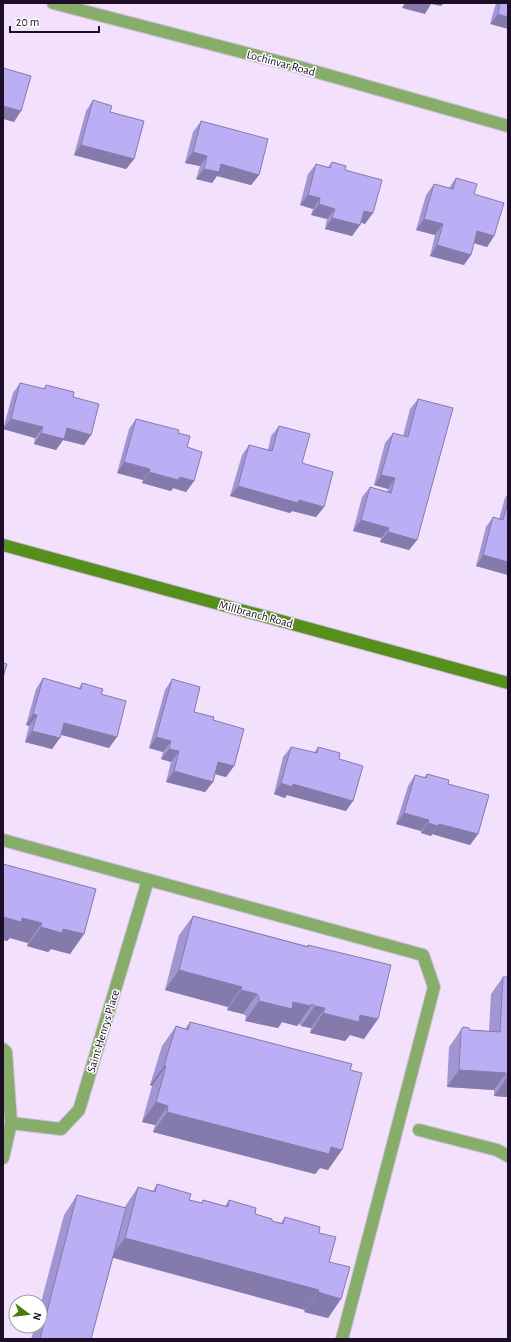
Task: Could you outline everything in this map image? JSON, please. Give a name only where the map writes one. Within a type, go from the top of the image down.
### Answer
[{"type":"main road","name":"Millbranch Road","points":[[3,545],[508,683]]},
{"type":"street","name":"Lochinvar Road","points":[[53,3],[292,65],[508,126]]},
{"type":"street","points":[[3,840],[423,955],[434,987],[342,1339]]},
{"type":"street","name":"Saint Henrys Place","points":[[11,1123],[61,1129],[79,1110],[148,880]]},
{"type":"street","points":[[3,1049],[6,1052],[11,1123],[3,1158]]},
{"type":"street","points":[[419,1130],[497,1150],[508,1156]]},
{"type":"building","points":[[500,3],[508,3],[508,17],[498,14]]},
{"type":"building","points":[[3,68],[31,76],[21,111],[3,106]]},
{"type":"building","points":[[93,100],[112,106],[110,112],[144,121],[134,159],[81,145]]},
{"type":"building","points":[[201,121],[268,139],[259,175],[221,164],[219,172],[204,169],[207,156],[193,152]]},
{"type":"building","points":[[332,162],[346,166],[345,170],[382,180],[373,213],[364,211],[360,225],[332,218],[335,209],[319,204],[320,198],[308,195],[316,164],[330,168]]},
{"type":"building","points":[[456,178],[477,184],[474,194],[504,203],[494,236],[477,231],[471,255],[437,245],[443,224],[424,219],[434,184],[453,189]]},
{"type":"building","points":[[20,383],[45,389],[46,385],[74,392],[73,397],[99,404],[91,435],[67,428],[64,439],[41,433],[43,427],[11,419]]},
{"type":"building","points":[[418,399],[453,408],[417,540],[388,532],[389,528],[361,520],[370,487],[391,493],[395,478],[381,475],[393,433],[408,437]]},
{"type":"building","points":[[136,419],[179,430],[178,433],[190,436],[187,447],[202,452],[194,481],[180,477],[178,480],[149,472],[150,469],[124,462]]},
{"type":"building","points":[[279,426],[310,434],[302,463],[333,472],[324,507],[299,500],[298,503],[238,486],[249,445],[272,451]]},
{"type":"building","points":[[508,502],[508,562],[483,555],[493,517],[503,520]]},
{"type":"building","points":[[3,663],[7,664],[3,677]]},
{"type":"building","points":[[43,678],[81,689],[82,683],[103,689],[101,694],[126,701],[117,737],[64,723],[60,738],[32,731],[37,715],[33,714]]},
{"type":"building","points":[[172,679],[200,687],[194,712],[214,717],[213,720],[244,729],[234,766],[218,762],[213,782],[174,771],[179,751],[169,749],[171,741],[156,737]]},
{"type":"building","points":[[291,747],[317,753],[318,747],[340,753],[339,759],[363,766],[353,801],[293,784],[292,787],[281,783]]},
{"type":"building","points":[[427,774],[449,780],[448,784],[489,795],[478,834],[439,824],[438,826],[428,823],[429,820],[404,813],[415,775],[426,778]]},
{"type":"building","points":[[3,864],[96,889],[84,934],[63,929],[62,933],[41,927],[42,923],[22,918],[21,922],[3,917]]},
{"type":"building","points":[[193,916],[308,947],[308,945],[391,965],[378,1019],[360,1015],[359,1022],[323,1013],[325,1008],[312,1004],[311,1006],[293,1002],[292,1009],[259,1001],[257,994],[241,990],[242,987],[179,970]]},
{"type":"building","points":[[503,977],[508,977],[508,1080],[506,1079],[506,1073],[459,1070],[461,1030],[463,1027],[469,1028],[469,1030],[500,1032]]},
{"type":"building","points":[[190,1022],[352,1064],[350,1070],[362,1073],[342,1150],[331,1147],[329,1154],[167,1112],[168,1106],[156,1102],[166,1066],[164,1066],[176,1026],[188,1030]]},
{"type":"building","points":[[157,1184],[191,1194],[189,1200],[202,1203],[203,1200],[228,1207],[229,1200],[256,1208],[255,1214],[272,1219],[272,1221],[283,1224],[285,1217],[320,1227],[319,1233],[336,1237],[329,1262],[350,1267],[341,1299],[318,1292],[319,1290],[125,1238],[138,1187],[155,1192]]},
{"type":"building","points":[[77,1195],[126,1208],[91,1339],[40,1339],[41,1334],[48,1334],[48,1308]]}]
